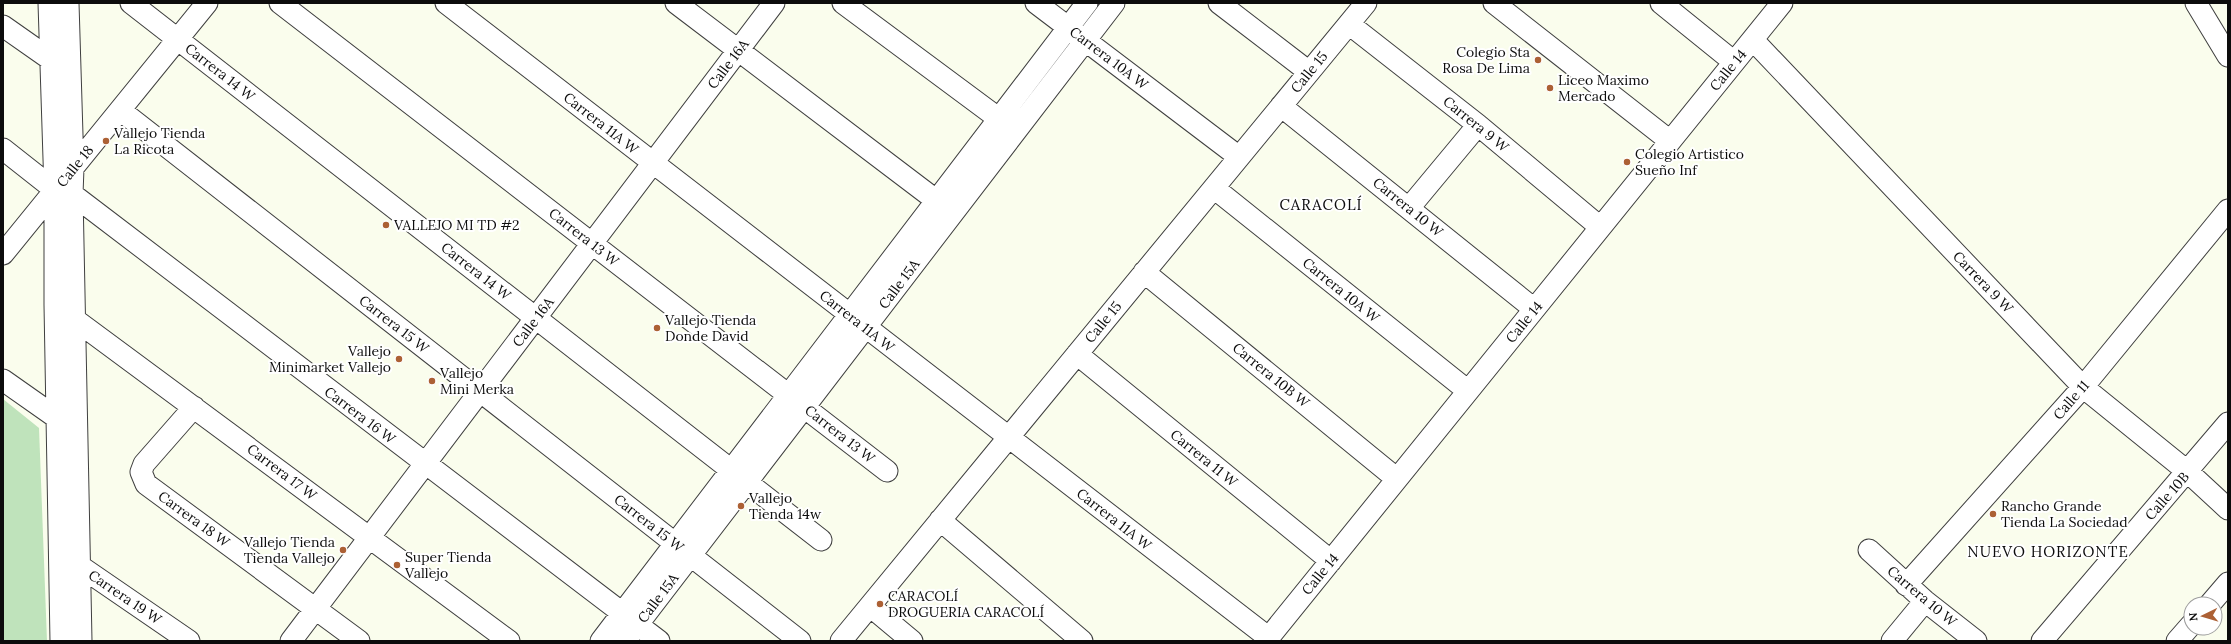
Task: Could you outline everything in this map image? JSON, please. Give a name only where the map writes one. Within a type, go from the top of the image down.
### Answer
[{"type":"street","points":[[49,3],[50,59],[74,319],[81,641]]},
{"type":"street","points":[[61,641],[55,304],[63,192],[73,168],[68,3]]},
{"type":"street","name":"Carrera 14 W","points":[[131,3],[821,540]]},
{"type":"street","name":"Calle 18","points":[[73,168],[207,3]]},
{"type":"street","name":"Carrera 13 W","points":[[280,3],[888,471]]},
{"type":"street","name":"Carrera 11A W","points":[[446,3],[1009,437],[1267,640]]},
{"type":"street","points":[[676,3],[936,201]]},
{"type":"street","name":"Calle 16A","points":[[292,641],[774,3]]},
{"type":"street","points":[[843,3],[1016,131]]},
{"type":"street","name":"Carrera 10A W","points":[[1036,3],[1239,157]]},
{"type":"street","name":"Calle 15A","points":[[930,226],[936,201],[1087,3]]},
{"type":"street","name":"Calle 15A","points":[[601,641],[628,626],[683,550],[930,226],[1016,131],[1114,3]]},
{"type":"street","points":[[1219,3],[1309,72]]},
{"type":"street","name":"Calle 15","points":[[841,641],[1366,3]]},
{"type":"street","points":[[1494,3],[1670,141]]},
{"type":"street","points":[[1661,3],[1734,62]]},
{"type":"street","name":"Calle 14","points":[[1267,640],[1782,3]]},
{"type":"street","points":[[2196,3],[2228,56]]},
{"type":"street","name":"Carrera 9 W","points":[[1349,24],[1478,125],[1600,227]]},
{"type":"street","points":[[3,26],[50,59],[69,66]]},
{"type":"street","name":"Carrera 9 W","points":[[1753,40],[2083,387],[2188,472],[2228,509]]},
{"type":"street","name":"Carrera 10 W","points":[[1281,106],[1534,309]]},
{"type":"street","name":"Carrera 15 W","points":[[120,110],[800,641]]},
{"type":"street","points":[[1409,208],[1478,125]]},
{"type":"street","name":"Carrera 16 W","points":[[3,149],[63,192],[425,464],[628,626],[659,641]]},
{"type":"street","name":"Carrera 10A W","points":[[1214,188],[1468,391]]},
{"type":"street","name":"Calle 18","points":[[3,254],[63,192]]},
{"type":"street","name":"Calle 11","points":[[1906,585],[2083,387],[2228,210]]},
{"type":"street","name":"Carrera 10B W","points":[[1144,272],[1397,479]]},
{"type":"street","name":"Carrera 17 W","points":[[55,304],[509,641]]},
{"type":"street","name":"Carrera 11 W","points":[[1077,354],[1331,561]]},
{"type":"street","points":[[3,380],[57,418],[76,425]]},
{"type":"street","name":"Carrera 18 W","points":[[194,407],[144,464],[141,472],[146,484],[359,641]]},
{"type":"street","name":"Calle 10B","points":[[2042,641],[2188,472],[2228,423]]},
{"type":"street","points":[[940,520],[1082,641]]},
{"type":"street","name":"Carrera 10 W","points":[[1869,550],[1925,602],[1976,641]]},
{"type":"street","name":"Carrera 19 W","points":[[59,553],[189,641]]},
{"type":"street","points":[[2217,596],[2228,583]]},
{"type":"street","points":[[1892,641],[1925,602]]},
{"type":"street","points":[[870,606],[912,641]]},
{"type":"green space","points":[[3,399],[39,428],[47,641],[3,641]]},
{"type":"place","name":"Colegio Sta Rosa De Lima","points":[[1538,60]]},
{"type":"place","name":"Liceo Maximo Mercado","points":[[1550,88]]},
{"type":"place","name":"Vallejo Tienda La Ricota","points":[[106,141]]},
{"type":"place","name":"Colegio Artistico Sueño Inf","points":[[1627,162]]},
{"type":"place","name":"VALLEJO MI TD #2","points":[[386,225]]},
{"type":"place","name":"Vallejo Tienda Donde David","points":[[657,328]]},
{"type":"place","name":"Vallejo Minimarket Vallejo","points":[[399,359]]},
{"type":"place","name":"Vallejo Mini Merka","points":[[432,381]]},
{"type":"place","name":"Vallejo Tienda 14w","points":[[741,506]]},
{"type":"place","name":"Rancho Grande Tienda La Sociedad","points":[[1993,514]]},
{"type":"place","name":"Vallejo Tienda Tienda Vallejo","points":[[343,550]]},
{"type":"place","name":"Super Tienda Vallejo","points":[[397,565]]},
{"type":"place","name":"CARACOLÍ DROGUERIA CARACOLÍ","points":[[880,604]]},
{"type":"district","name":"CARACOLÍ","points":[[1321,205]]},
{"type":"district","name":"NUEVO HORIZONTE","points":[[2048,552]]}]
